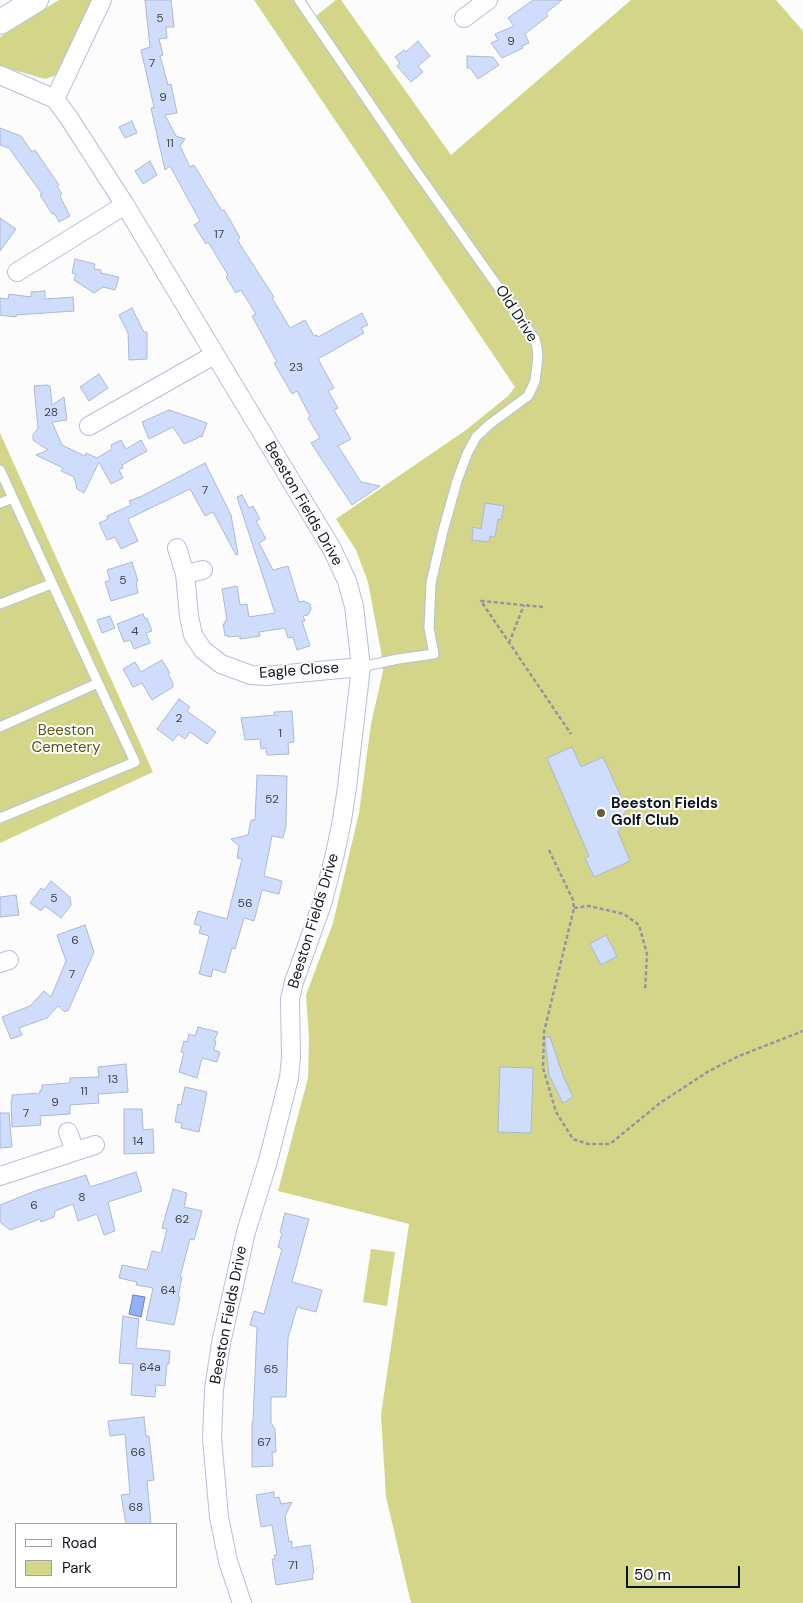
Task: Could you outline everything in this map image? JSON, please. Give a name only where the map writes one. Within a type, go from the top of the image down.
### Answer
[{"type":"main road","points":[[0,22],[24,3]]},
{"type":"street","points":[[55,99],[102,0]]},
{"type":"street","points":[[464,18],[488,0]]},
{"type":"street","name":"Beeston Fields Drive","points":[[0,75],[55,99],[70,118],[125,205],[214,356],[332,549],[347,580],[354,606],[361,667],[347,787],[335,854],[322,904],[294,982],[290,999],[292,1057],[289,1078],[268,1161],[246,1232],[221,1343],[214,1389],[212,1438],[219,1517],[228,1561],[242,1603]]},
{"type":"street","points":[[17,272],[125,205]]},
{"type":"street","points":[[89,426],[214,356]]},
{"type":"street","name":"Eagle Close","points":[[177,548],[185,574],[188,616],[193,635],[203,650],[221,664],[251,675],[266,676],[361,667]]},
{"type":"street","points":[[185,574],[203,570]]},
{"type":"street","points":[[68,1132],[75,1151]]},
{"type":"street","points":[[0,1176],[95,1145]]},
{"type":"lane","name":"Old Drive","points":[[300,1],[406,158],[535,339],[538,357],[535,381],[528,396],[490,424],[476,437],[466,454],[443,531],[431,583],[429,628],[434,654],[361,667]]},
{"type":"lane","points":[[0,470],[135,762],[0,818]]},
{"type":"lane","points":[[0,503],[13,498]]},
{"type":"lane","points":[[0,604],[52,584]]},
{"type":"lane","points":[[0,727],[98,684]]},
{"type":"path","points":[[543,608],[481,601],[571,734]]},
{"type":"path","points":[[509,643],[524,606]]},
{"type":"path","points":[[549,850],[573,900],[574,908],[544,1032],[543,1068],[556,1112],[573,1139],[588,1144],[610,1144],[660,1103],[709,1071],[746,1053],[803,1031]]},
{"type":"path","points":[[574,908],[589,906],[624,914],[639,925],[647,954],[646,990]]},
{"type":"green space","points":[[59,0],[95,0],[58,73],[45,79],[0,66],[0,37]]},
{"type":"green space","points":[[254,0],[306,0],[316,16],[336,0],[341,0],[451,155],[631,0],[776,0],[803,31],[803,1603],[411,1603],[386,1497],[381,1415],[409,1224],[278,1191],[308,1078],[309,1038],[306,995],[333,923],[359,813],[371,724],[383,671],[368,582],[356,550],[336,519],[466,430],[508,396],[515,387]]},
{"type":"green space","name":"Beeston Cemetery","points":[[0,433],[153,772],[0,843]]},
{"type":"green space","points":[[371,1249],[395,1252],[387,1306],[363,1302]]},
{"type":"water","points":[[133,1295],[145,1297],[141,1317],[129,1314]]},
{"type":"building","points":[[145,0],[171,0],[174,27],[166,27],[167,38],[159,39],[163,55],[160,56],[168,85],[171,84],[177,113],[165,115],[176,136],[185,139],[180,146],[190,167],[194,165],[222,211],[224,210],[229,218],[240,238],[238,240],[241,246],[274,297],[272,298],[290,328],[305,320],[314,336],[317,335],[318,337],[362,313],[368,325],[361,328],[364,333],[318,359],[334,388],[328,391],[338,408],[334,410],[351,439],[338,446],[361,482],[380,486],[352,505],[311,443],[320,438],[308,418],[310,416],[297,391],[292,394],[274,363],[277,362],[252,316],[256,314],[241,290],[236,293],[226,277],[228,275],[208,242],[206,244],[194,225],[200,221],[170,166],[165,170],[151,108],[154,107],[141,50],[150,47]]},
{"type":"building","points":[[533,0],[562,0],[546,13],[548,16],[525,34],[529,43],[502,58],[491,43],[498,40],[495,34],[514,26],[508,18]]},
{"type":"building","points":[[418,41],[430,56],[418,66],[423,72],[411,82],[397,66],[400,63],[395,57],[404,50],[406,52]]},
{"type":"building","points":[[467,56],[493,57],[499,65],[478,79],[470,68],[467,68]]},
{"type":"building","points":[[132,121],[137,133],[125,138],[119,127]]},
{"type":"building","points":[[0,128],[21,136],[32,152],[35,150],[59,185],[57,186],[62,194],[60,196],[70,216],[59,222],[54,213],[52,214],[40,195],[42,194],[9,148],[0,145]]},
{"type":"building","points":[[150,161],[157,175],[143,184],[135,171]]},
{"type":"building","points":[[0,218],[16,229],[0,251]]},
{"type":"building","points":[[75,259],[95,264],[94,269],[101,270],[101,273],[119,277],[115,290],[103,287],[94,293],[74,280],[76,274],[72,273]]},
{"type":"building","points":[[45,291],[45,299],[73,297],[74,311],[16,315],[16,317],[0,315],[0,298],[8,299],[9,294],[31,297],[31,292]]},
{"type":"building","points":[[132,308],[144,332],[147,332],[147,359],[129,360],[128,333],[119,315]]},
{"type":"building","points":[[99,374],[108,388],[89,401],[80,387]]},
{"type":"building","points":[[34,386],[50,386],[52,405],[64,397],[67,420],[52,422],[62,445],[85,456],[86,453],[97,458],[112,449],[111,445],[121,440],[126,449],[141,440],[147,451],[122,465],[123,468],[119,470],[123,478],[111,484],[99,462],[84,493],[77,489],[74,477],[61,471],[63,468],[36,455],[48,450],[33,440],[33,435],[38,428]]},
{"type":"building","points":[[169,410],[207,423],[202,437],[199,436],[184,444],[173,427],[149,439],[142,422]]},
{"type":"building","points":[[205,463],[231,515],[238,554],[236,555],[213,512],[205,516],[190,489],[128,519],[138,541],[121,549],[115,537],[107,540],[99,523],[108,519],[107,516],[131,505],[129,501]]},
{"type":"building","points":[[242,495],[249,508],[253,506],[260,519],[256,521],[266,539],[259,543],[273,570],[288,566],[299,602],[304,601],[310,604],[311,609],[308,615],[303,616],[305,621],[302,621],[310,646],[297,650],[293,637],[288,638],[285,628],[259,632],[260,636],[240,639],[240,636],[225,636],[223,624],[227,620],[222,589],[237,586],[240,605],[247,604],[249,617],[275,613],[237,497]]},
{"type":"building","points":[[485,503],[504,506],[501,520],[498,519],[495,537],[490,536],[489,542],[472,540],[473,527],[481,529]]},
{"type":"building","points":[[132,562],[138,581],[136,582],[138,593],[111,601],[105,582],[110,580],[107,570]]},
{"type":"building","points":[[143,614],[145,619],[147,618],[152,631],[146,633],[150,643],[134,649],[130,640],[124,642],[117,624]]},
{"type":"building","points":[[110,616],[115,628],[102,633],[97,620]]},
{"type":"building","points":[[162,660],[170,673],[168,674],[173,687],[152,700],[142,683],[133,687],[123,669],[135,662],[141,672]]},
{"type":"building","points":[[179,699],[190,707],[187,711],[216,732],[207,744],[190,732],[185,739],[178,734],[173,741],[157,729]]},
{"type":"building","points":[[292,711],[294,742],[288,743],[289,754],[267,755],[266,748],[261,749],[260,739],[245,740],[241,718],[275,715],[274,712]]},
{"type":"building","name":"Beeston Fields Golf Club","points":[[572,747],[581,767],[603,757],[627,810],[621,818],[621,827],[618,832],[630,861],[594,877],[585,858],[589,856],[547,758]]},
{"type":"building","points":[[257,775],[287,776],[286,826],[283,838],[272,836],[264,876],[282,881],[279,894],[262,890],[254,921],[244,918],[235,949],[232,948],[225,973],[213,969],[211,977],[199,974],[209,936],[199,933],[201,926],[194,924],[198,911],[227,919],[242,859],[237,858],[239,846],[231,839],[248,835],[251,820],[255,820]]},
{"type":"building","points":[[51,881],[70,897],[71,905],[61,918],[45,906],[41,911],[30,903],[41,888],[44,890]]},
{"type":"building","points":[[16,895],[19,915],[0,917],[0,897]]},
{"type":"building","points":[[85,925],[94,952],[68,1011],[66,1010],[65,1012],[58,1006],[47,1018],[19,1028],[22,1035],[11,1039],[2,1017],[30,1006],[44,991],[51,997],[66,961],[57,935]]},
{"type":"building","points":[[606,935],[617,956],[601,965],[590,944]]},
{"type":"building","points":[[198,1027],[218,1032],[214,1041],[216,1041],[214,1050],[220,1052],[217,1062],[202,1058],[197,1078],[179,1072],[184,1053],[181,1052],[184,1041],[187,1042],[189,1034],[195,1036]]},
{"type":"building","points":[[550,1037],[564,1078],[573,1097],[563,1103],[549,1075],[545,1038]]},
{"type":"building","points":[[126,1064],[128,1092],[98,1094],[99,1103],[70,1105],[70,1114],[40,1116],[41,1125],[12,1127],[12,1095],[40,1093],[42,1085],[70,1083],[70,1078],[99,1077],[98,1067]]},
{"type":"building","points":[[500,1067],[533,1068],[531,1133],[498,1132]]},
{"type":"building","points":[[185,1087],[207,1092],[199,1132],[181,1128],[182,1123],[175,1122],[178,1104],[181,1105]]},
{"type":"building","points":[[124,1109],[142,1109],[143,1130],[153,1129],[154,1153],[124,1154]]},
{"type":"building","points":[[0,1113],[9,1113],[12,1147],[0,1148]]},
{"type":"building","points":[[136,1172],[142,1191],[108,1202],[115,1231],[104,1235],[97,1214],[78,1221],[73,1204],[55,1211],[54,1217],[41,1222],[40,1219],[10,1230],[0,1222],[0,1205],[35,1191],[86,1175],[90,1187]]},
{"type":"building","points":[[173,1189],[187,1193],[184,1207],[202,1211],[194,1240],[190,1239],[180,1277],[182,1277],[178,1297],[180,1297],[174,1325],[146,1320],[153,1288],[136,1285],[137,1282],[119,1278],[122,1265],[147,1270],[152,1251],[161,1253],[167,1229],[162,1228]]},
{"type":"building","points":[[285,1213],[309,1219],[292,1282],[322,1290],[316,1312],[297,1307],[288,1338],[286,1397],[271,1397],[271,1423],[275,1429],[276,1452],[272,1452],[273,1466],[252,1467],[252,1422],[257,1327],[250,1325],[254,1311],[264,1314],[282,1249],[278,1247]]},
{"type":"building","points":[[123,1316],[139,1319],[136,1348],[170,1351],[165,1386],[156,1385],[155,1397],[131,1395],[133,1364],[119,1363]]},
{"type":"building","points":[[144,1417],[146,1436],[149,1436],[154,1480],[147,1481],[151,1523],[126,1523],[121,1495],[130,1494],[125,1434],[110,1436],[108,1421]]},
{"type":"building","points":[[274,1492],[274,1498],[279,1497],[281,1504],[292,1502],[285,1516],[289,1542],[292,1541],[292,1548],[310,1545],[314,1573],[312,1574],[313,1579],[276,1585],[272,1559],[275,1559],[274,1555],[277,1555],[272,1525],[261,1527],[256,1495]]},
{"type":"place","name":"Beeston Fields Golf Club","points":[[601,813]]}]
